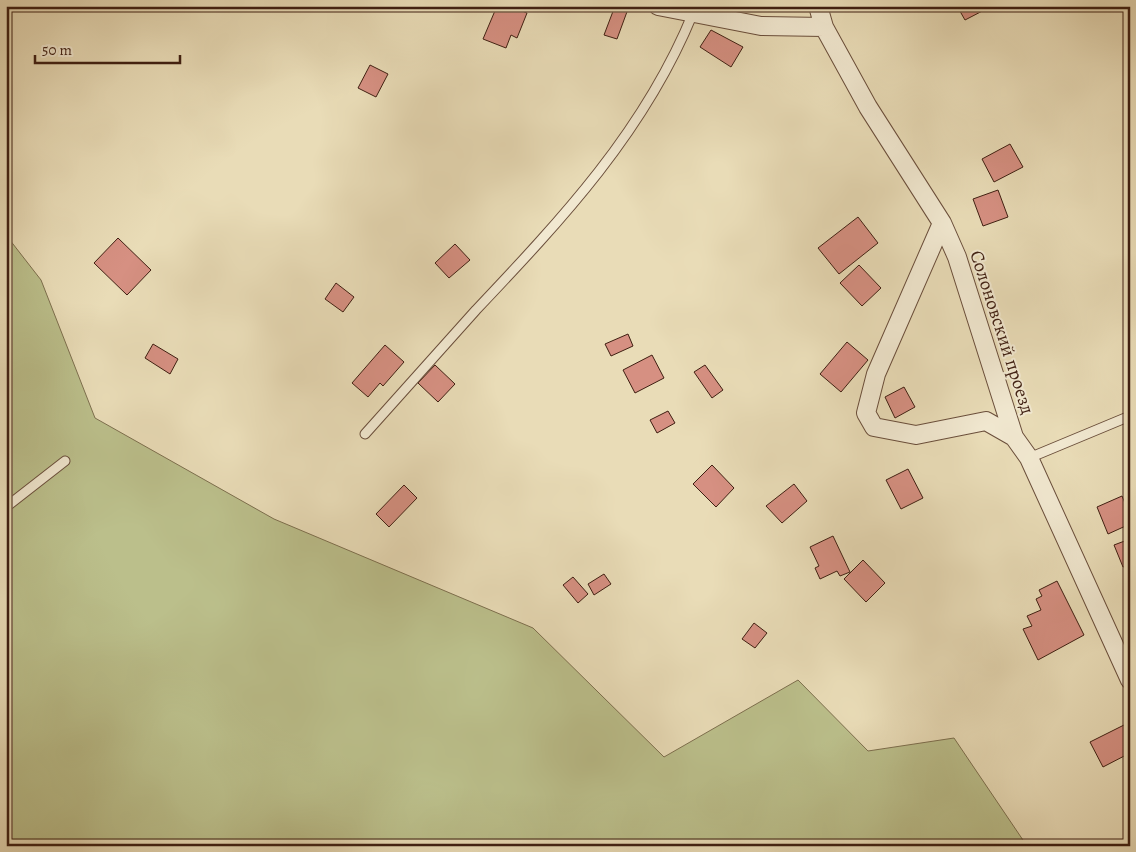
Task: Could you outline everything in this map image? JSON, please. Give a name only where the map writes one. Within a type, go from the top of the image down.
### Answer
[{"type":"street","points":[[658,6],[762,26],[824,27]]},
{"type":"street","name":"Солоновский проезд","points":[[818,6],[824,27],[868,107],[942,223],[957,257],[1014,437],[1029,458],[1130,680]]},
{"type":"street","points":[[942,223],[876,374],[866,414],[874,427],[893,432],[916,435],[986,421],[1014,437]]},
{"type":"lane","points":[[365,434],[564,216],[627,136],[683,39],[693,13]]},
{"type":"lane","points":[[1029,458],[1130,416]]},
{"type":"lane","points":[[6,507],[65,461]]},
{"type":"green space","points":[[6,235],[41,280],[95,418],[274,519],[533,628],[664,757],[798,680],[868,751],[954,738],[1027,846],[6,846]]},
{"type":"building","points":[[497,6],[510,6],[527,13],[517,38],[511,35],[506,48],[483,39]]},
{"type":"building","points":[[615,6],[628,9],[617,39],[604,35]]},
{"type":"building","points":[[957,6],[992,6],[965,20]]},
{"type":"building","points":[[711,30],[743,47],[731,67],[700,47]]},
{"type":"building","points":[[370,65],[388,74],[376,97],[358,88]]},
{"type":"building","points":[[1010,144],[1023,167],[994,182],[982,159]]},
{"type":"building","points":[[998,190],[1008,217],[983,226],[973,199]]},
{"type":"building","points":[[858,217],[878,243],[839,274],[818,248]]},
{"type":"building","points":[[118,238],[151,270],[127,295],[94,263]]},
{"type":"building","points":[[455,244],[470,260],[449,278],[435,263]]},
{"type":"building","points":[[859,265],[881,288],[862,306],[840,283]]},
{"type":"building","points":[[336,283],[354,297],[343,312],[325,299]]},
{"type":"building","points":[[628,334],[633,346],[611,356],[605,344]]},
{"type":"building","points":[[847,342],[868,360],[841,392],[820,374]]},
{"type":"building","points":[[153,344],[178,359],[170,374],[145,358]]},
{"type":"building","points":[[385,345],[404,362],[383,386],[380,383],[368,397],[352,383]]},
{"type":"building","points":[[652,355],[664,378],[635,393],[623,370]]},
{"type":"building","points":[[435,365],[455,384],[438,402],[418,383]]},
{"type":"building","points":[[705,365],[723,390],[712,398],[694,372]]},
{"type":"building","points":[[904,387],[915,407],[895,418],[885,397]]},
{"type":"building","points":[[668,411],[675,423],[657,433],[650,420]]},
{"type":"building","points":[[712,465],[734,488],[716,507],[693,484]]},
{"type":"building","points":[[908,469],[923,498],[901,509],[886,480]]},
{"type":"building","points":[[794,484],[807,501],[782,523],[766,506]]},
{"type":"building","points":[[404,485],[417,498],[389,527],[376,514]]},
{"type":"building","points":[[1122,496],[1130,515],[1130,524],[1108,534],[1097,507]]},
{"type":"building","points":[[833,536],[850,572],[840,576],[837,571],[820,579],[815,568],[819,566],[810,547]]},
{"type":"building","points":[[1130,539],[1130,565],[1123,567],[1114,545]]},
{"type":"building","points":[[863,560],[885,583],[866,602],[844,579]]},
{"type":"building","points":[[604,574],[611,584],[594,595],[588,584]]},
{"type":"building","points":[[573,577],[588,594],[578,603],[563,585]]},
{"type":"building","points":[[1057,581],[1084,635],[1038,660],[1023,629],[1032,626],[1027,616],[1041,610],[1036,599],[1042,596],[1039,590]]},
{"type":"building","points":[[754,623],[767,633],[755,648],[742,639]]},
{"type":"building","points":[[1130,722],[1130,753],[1103,767],[1090,742]]}]
